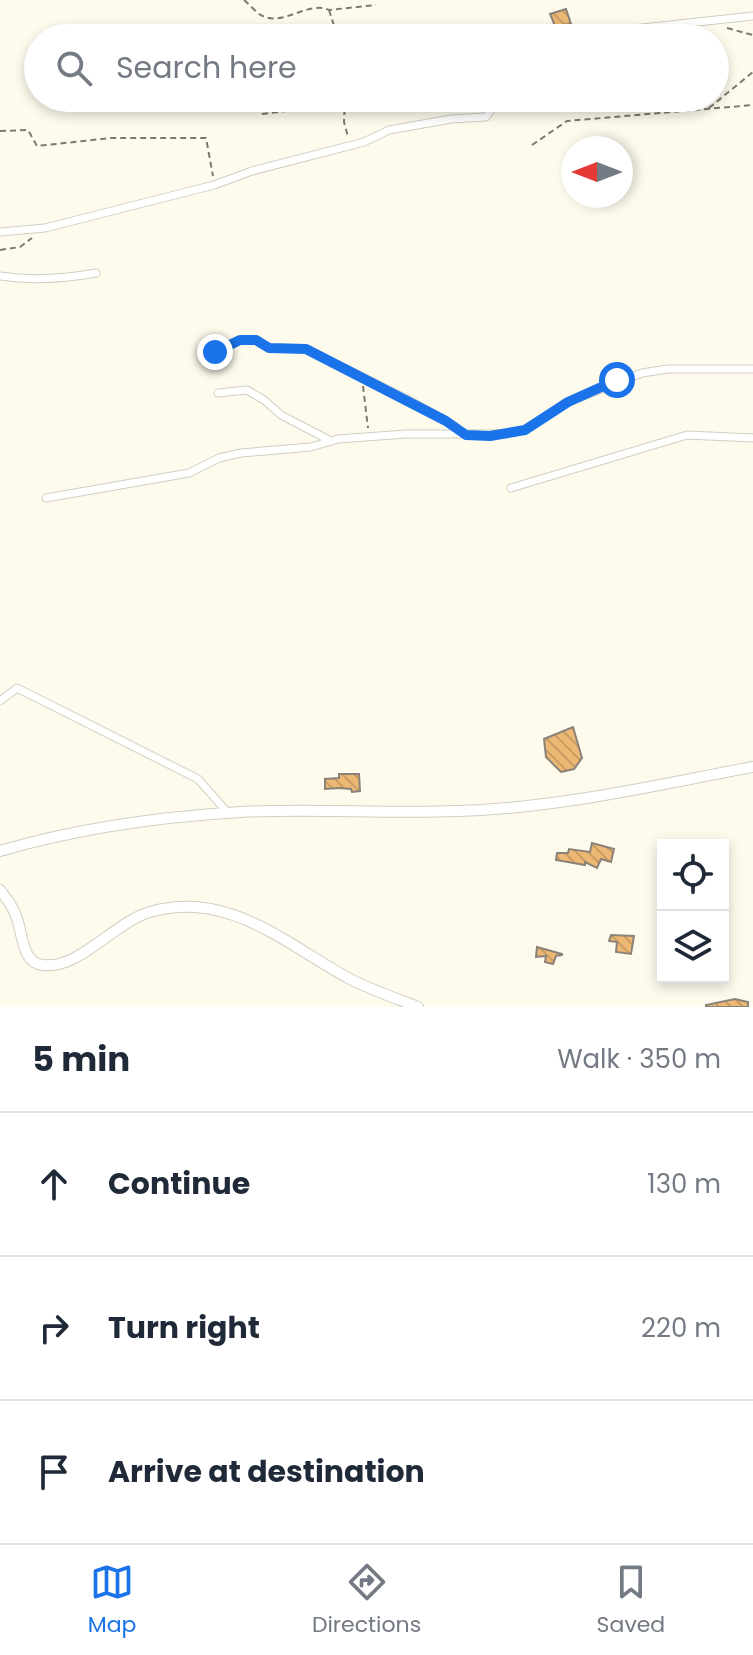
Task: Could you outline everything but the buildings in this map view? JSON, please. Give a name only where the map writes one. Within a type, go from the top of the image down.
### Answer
[{"type":"street","points":[[687,24],[753,16]]},
{"type":"street","points":[[0,232],[45,228],[214,185],[252,171],[350,146],[389,130],[486,117],[489,112]]},
{"type":"street","points":[[0,276],[30,280],[66,279],[96,273]]},
{"type":"street","points":[[215,352],[240,340],[256,340],[269,348],[306,349],[446,421],[466,435]]},
{"type":"street","points":[[46,498],[189,473],[219,458],[241,453],[311,447],[331,441],[369,437],[490,436],[525,430],[568,402],[617,380],[642,373],[668,369],[753,369]]},
{"type":"street","points":[[218,393],[247,390],[281,415],[331,441]]},
{"type":"street","points":[[511,488],[687,435],[753,438]]},
{"type":"street","points":[[0,701],[17,688],[153,754],[198,779],[228,813]]},
{"type":"street","points":[[0,851],[60,834],[101,827],[228,813],[457,811],[524,807],[589,799],[753,767]]},
{"type":"street","points":[[0,890],[17,916],[30,960],[43,965],[60,964],[74,957],[147,912],[175,907],[211,908],[251,920],[352,980],[418,1007]]},
{"type":"path","points":[[244,0],[261,16],[276,18],[312,5],[322,5],[329,10],[334,24]]},
{"type":"path","points":[[329,10],[376,5]]},
{"type":"path","points":[[709,22],[716,24]]},
{"type":"path","points":[[729,28],[753,35]]},
{"type":"path","points":[[729,91],[753,72]]},
{"type":"path","points":[[729,107],[753,105]]},
{"type":"path","points":[[262,114],[278,112]]},
{"type":"path","points":[[345,112],[350,146]]},
{"type":"path","points":[[480,112],[486,117]]},
{"type":"path","points":[[532,145],[567,121],[665,112]]},
{"type":"path","points":[[0,131],[28,130],[37,146],[111,138],[206,138],[214,185]]},
{"type":"path","points":[[0,250],[20,247],[45,228]]},
{"type":"path","points":[[363,378],[369,437]]},
{"type":"route","points":[[215,352],[240,340],[256,340],[269,348],[306,349],[405,398],[466,435],[490,436],[525,430],[568,402],[617,380]]}]
